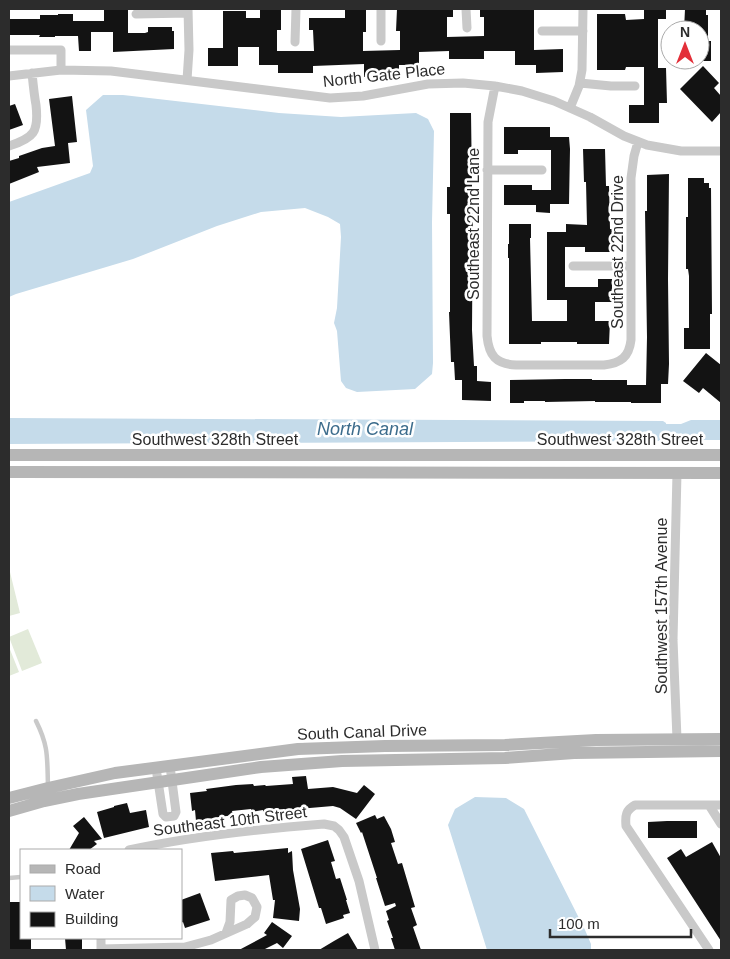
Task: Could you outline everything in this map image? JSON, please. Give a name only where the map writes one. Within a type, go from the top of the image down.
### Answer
[{"type":"street","points":[[296,9],[296,42]]},
{"type":"street","points":[[381,9],[381,42]]},
{"type":"street","points":[[466,9],[467,28]]},
{"type":"street","points":[[570,108],[580,83],[582,70],[582,9]]},
{"type":"street","points":[[136,14],[188,11],[189,50],[187,80]]},
{"type":"street","points":[[542,31],[583,31]]},
{"type":"street","points":[[9,50],[61,50],[61,70]]},
{"type":"street","name":"North Gate Place","points":[[9,76],[61,70],[111,71],[330,98],[363,96],[428,84],[463,83],[495,86],[539,96],[570,108],[638,142],[681,151],[721,151]]},
{"type":"street","points":[[9,146],[26,139],[36,126],[37,116],[32,73]]},
{"type":"street","points":[[580,83],[635,86]]},
{"type":"street","name":"Southeast 22nd Lane","points":[[495,86],[488,122],[487,170],[487,336],[490,351],[497,360],[506,364],[516,365],[600,365],[610,364],[622,359]]},
{"type":"street","name":"Southeast 22nd Drive","points":[[622,359],[629,350],[631,340],[631,178],[638,142]]},
{"type":"street","points":[[487,170],[542,170]]},
{"type":"street","points":[[573,266],[631,266]]},
{"type":"street","name":"Southwest 328th Street","points":[[9,455],[721,455]]},
{"type":"street","name":"Southwest 328th Street","points":[[9,472],[721,473]]},
{"type":"street","name":"Southwest 157th Avenue","points":[[677,473],[673,640],[677,740]]},
{"type":"street","name":"South Canal Drive","points":[[9,798],[115,774],[298,749],[504,745],[596,740],[721,739]]},
{"type":"street","name":"South Canal Drive","points":[[9,811],[64,797],[261,767],[342,761],[505,758],[584,753],[721,751]]},
{"type":"street","points":[[156,768],[163,814],[166,817],[170,817],[174,816],[176,812],[170,766]]},
{"type":"street","points":[[708,950],[626,826],[625,817],[630,808],[635,804],[721,805]]},
{"type":"street","points":[[709,805],[721,824]]},
{"type":"street","name":"Southeast 10th Street","points":[[135,849],[261,829],[324,824],[334,826],[344,837],[359,880],[374,950]]},
{"type":"street","points":[[101,950],[185,947],[211,940],[247,924],[256,917],[257,907],[252,898],[245,895],[231,900],[230,922],[226,933]]},
{"type":"lane","points":[[36,721],[47,750],[48,788]]},
{"type":"green space","points":[[9,568],[20,613],[9,616]]},
{"type":"green space","points":[[28,629],[42,663],[22,671],[9,637]]},
{"type":"green space","points":[[9,647],[19,672],[9,676]]},
{"type":"water","points":[[103,95],[123,95],[279,113],[341,117],[416,113],[428,119],[434,131],[432,374],[415,389],[357,392],[346,388],[341,381],[337,331],[334,323],[337,308],[340,224],[305,208],[261,212],[217,226],[133,259],[9,297],[9,202],[90,173],[93,166],[86,110]]},
{"type":"water","name":"North Canal","points":[[9,418],[663,421],[666,423],[667,439],[663,441],[9,444]]},
{"type":"water","points":[[691,420],[721,420],[721,440],[686,440],[681,433],[681,424]]},
{"type":"water","points":[[475,797],[506,798],[524,809],[585,930],[591,944],[591,950],[487,950],[448,825],[455,809]]},
{"type":"building","points":[[104,9],[128,9],[128,33],[145,33],[148,32],[148,27],[172,27],[172,31],[174,31],[174,49],[113,52],[113,32],[91,32],[91,51],[79,51],[78,36],[39,37],[40,35],[10,35],[10,19],[40,19],[40,15],[73,14],[73,21],[104,21]]},
{"type":"building","points":[[260,9],[281,9],[281,30],[277,30],[277,51],[314,51],[313,30],[309,30],[309,18],[345,18],[345,9],[366,9],[366,32],[363,32],[363,51],[400,50],[400,31],[396,31],[397,9],[453,9],[453,17],[447,17],[447,37],[484,36],[484,17],[480,17],[480,9],[534,9],[534,50],[563,49],[563,72],[536,73],[536,65],[515,65],[515,51],[484,51],[484,59],[449,59],[449,51],[419,52],[419,65],[399,65],[399,72],[378,72],[378,77],[364,77],[364,64],[313,66],[313,73],[278,73],[278,65],[259,65],[259,47],[238,47],[238,66],[208,66],[208,48],[223,48],[223,11],[246,11],[246,18],[260,18]]},
{"type":"building","points":[[644,9],[666,9],[666,19],[658,19],[658,68],[666,70],[667,103],[659,103],[659,123],[629,123],[629,105],[644,105],[644,67],[626,67],[625,70],[597,70],[597,14],[625,14],[626,20],[644,19]]},
{"type":"building","points":[[685,9],[706,9],[708,20],[684,20]]},
{"type":"building","points":[[710,41],[711,41],[710,61]]},
{"type":"building","points":[[699,70],[707,70],[719,83],[714,88],[721,96],[721,112],[712,122],[680,89]]},
{"type":"building","points":[[72,96],[77,142],[68,143],[70,163],[37,167],[39,172],[9,184],[9,161],[42,148],[55,146],[49,99]]},
{"type":"building","points":[[15,104],[23,125],[9,130],[9,106]]},
{"type":"building","points":[[450,113],[471,113],[473,187],[472,330],[474,366],[477,366],[477,381],[491,382],[491,401],[462,400],[462,380],[455,380],[454,362],[451,362],[449,312],[450,214],[447,214],[447,187],[450,187]]},
{"type":"building","points":[[504,127],[550,127],[550,137],[569,137],[569,204],[550,204],[550,213],[536,212],[536,205],[504,205],[504,185],[532,185],[532,190],[551,190],[551,150],[518,150],[518,154],[504,154]]},
{"type":"building","points":[[583,149],[605,149],[606,186],[609,186],[610,229],[613,229],[613,252],[585,252],[585,247],[565,247],[565,287],[598,287],[598,279],[612,279],[612,302],[595,302],[595,321],[610,321],[609,344],[541,342],[541,344],[509,344],[509,224],[531,224],[532,321],[567,321],[567,300],[547,300],[547,232],[566,232],[566,224],[587,225]]},
{"type":"building","points":[[669,174],[669,364],[668,384],[661,384],[661,403],[524,401],[524,403],[510,403],[510,380],[627,380],[627,385],[646,385],[645,211],[647,211],[647,175]]},
{"type":"building","points":[[688,178],[704,178],[704,183],[709,183],[709,188],[711,188],[712,314],[710,314],[710,349],[684,349],[684,328],[689,328],[689,276],[688,269],[686,269]]},
{"type":"building","points":[[706,353],[721,365],[721,403],[703,388],[699,393],[683,381]]},
{"type":"building","points":[[306,776],[308,789],[333,787],[357,793],[364,785],[375,794],[356,819],[340,808],[333,806],[263,812],[263,810],[251,812],[251,809],[232,811],[233,815],[196,821],[195,810],[192,811],[190,793],[236,785],[253,784],[254,786],[266,786],[293,784],[292,777]]},
{"type":"building","points":[[127,803],[130,813],[146,810],[149,827],[104,838],[97,812]]},
{"type":"building","points":[[375,815],[377,819],[384,816],[391,829],[395,842],[391,843],[398,864],[402,863],[415,907],[411,908],[417,925],[413,927],[421,950],[395,950],[386,911],[396,906],[395,903],[385,906],[362,832],[356,823]]},
{"type":"building","points":[[84,817],[102,839],[94,841],[97,844],[90,849],[70,849],[79,833],[73,826]]},
{"type":"building","points":[[697,821],[697,838],[648,838],[648,822]]},
{"type":"building","points":[[328,840],[335,861],[331,862],[336,879],[340,878],[350,913],[343,915],[344,918],[326,924],[321,908],[319,908],[301,849]]},
{"type":"building","points":[[712,842],[721,858],[721,941],[667,858],[681,849],[686,857]]},
{"type":"building","points":[[288,848],[288,853],[292,851],[293,870],[300,909],[299,921],[273,918],[275,900],[273,900],[269,875],[215,881],[211,853]]},
{"type":"building","points":[[200,893],[210,920],[185,928],[182,922],[182,900]]},
{"type":"building","points":[[9,902],[20,902],[20,939],[31,939],[31,950],[9,950]]},
{"type":"building","points":[[272,922],[292,936],[283,948],[277,943],[263,950],[239,950],[267,935],[264,933]]},
{"type":"building","points":[[348,933],[358,950],[319,950],[334,941]]},
{"type":"building","points":[[65,939],[82,939],[82,950],[66,950]]},
{"type":"waterway","name":"North Canal","points":[[655,429],[693,429]]}]
